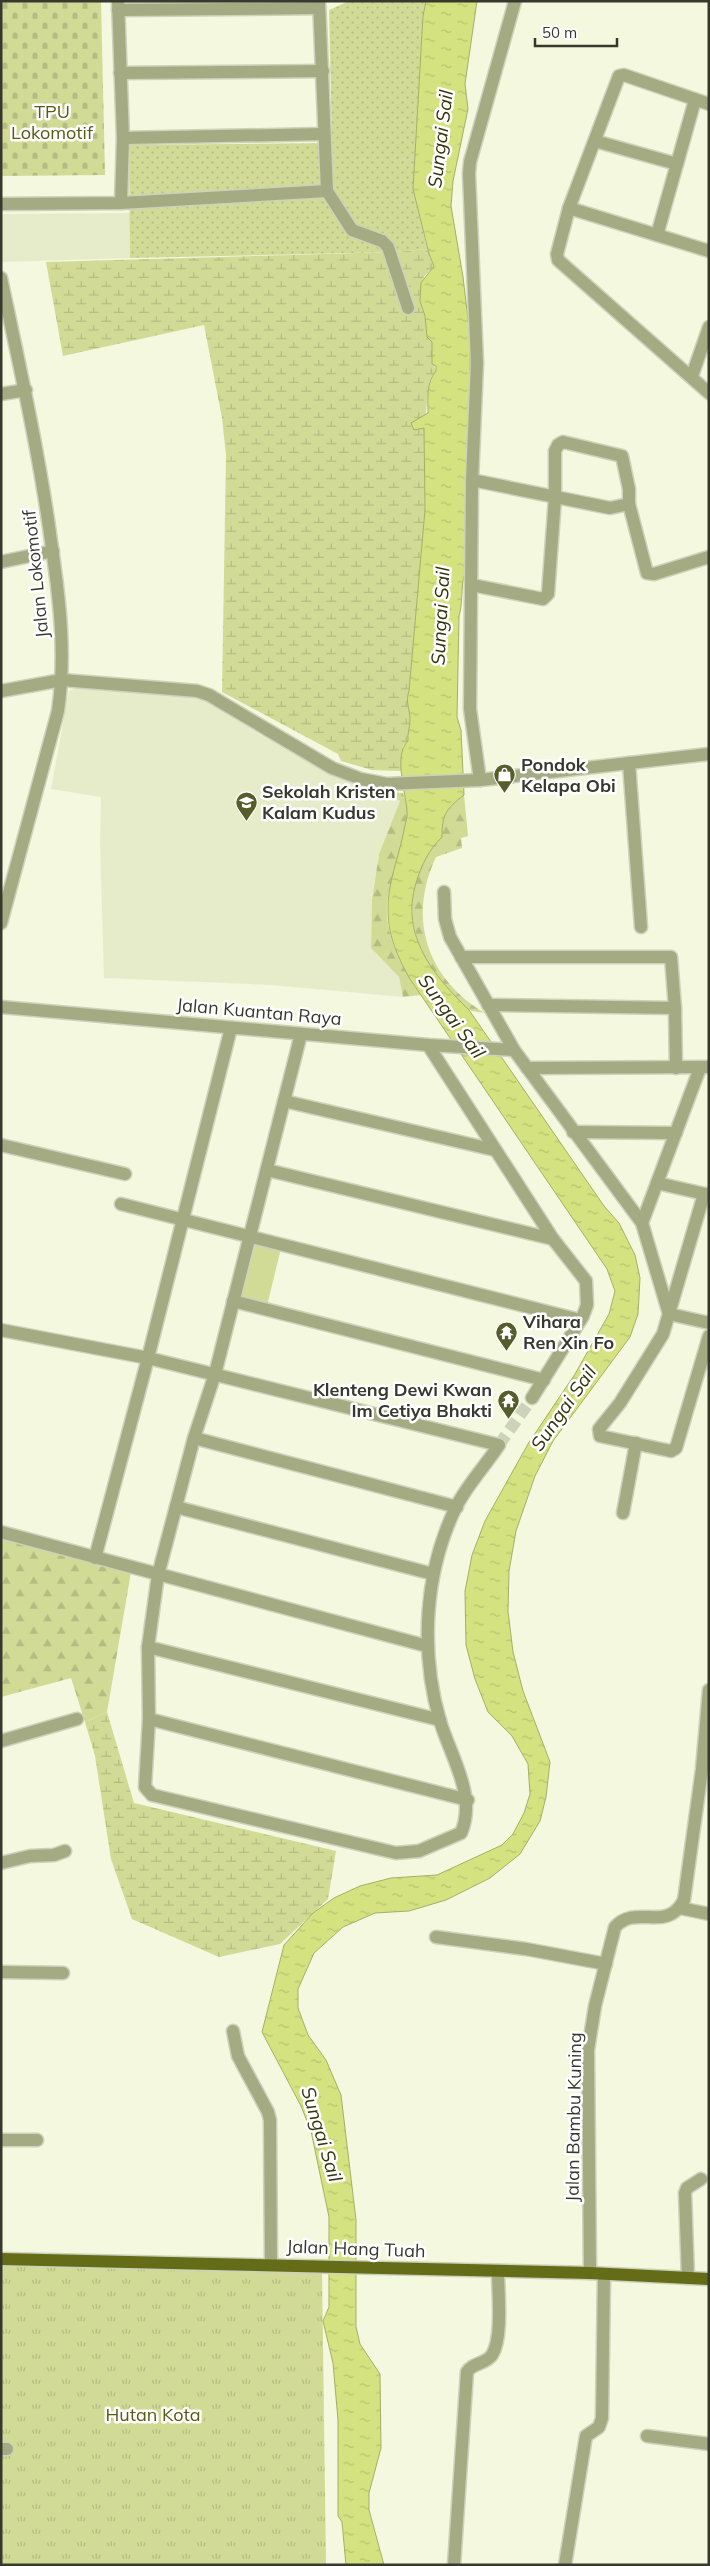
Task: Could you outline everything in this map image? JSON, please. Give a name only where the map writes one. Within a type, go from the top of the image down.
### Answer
[{"type":"main road","name":"Jalan Hang Tuah","points":[[1,2258],[590,2273],[709,2279]]},
{"type":"street","points":[[475,781],[470,710],[472,480],[477,362],[469,174],[470,162],[515,1]]},
{"type":"street","points":[[121,202],[123,138],[118,6],[319,4],[323,71],[323,134],[327,191],[352,230],[382,242],[388,247],[408,308]]},
{"type":"street","points":[[120,73],[323,71]]},
{"type":"street","points":[[709,104],[624,75],[619,76],[569,208],[557,254],[558,260],[692,376],[709,393]]},
{"type":"street","points":[[657,235],[695,100]]},
{"type":"street","points":[[123,138],[323,134]]},
{"type":"street","points":[[595,141],[677,164]]},
{"type":"street","points":[[1,204],[121,202],[327,191]]},
{"type":"street","points":[[569,208],[709,251]]},
{"type":"street","name":"Jalan Lokomotif","points":[[1,278],[26,390],[53,551],[61,608],[62,680],[58,711],[1,923]]},
{"type":"street","points":[[692,376],[709,327]]},
{"type":"street","points":[[1,394],[26,390]]},
{"type":"street","points":[[472,585],[543,599],[546,597],[550,589],[555,498],[555,451],[558,445],[563,442],[622,456],[629,489],[629,504],[647,573],[654,574],[709,557]]},
{"type":"street","points":[[472,480],[610,508],[629,504]]},
{"type":"street","points":[[1,562],[53,551]]},
{"type":"street","points":[[1,691],[62,680],[197,691],[209,695],[332,768],[361,779],[387,784],[475,781],[709,754]]},
{"type":"street","points":[[629,763],[642,927]]},
{"type":"street","points":[[444,892],[445,919],[450,937],[488,1005],[509,1050],[527,1068],[642,1223],[669,1314]]},
{"type":"street","points":[[461,957],[669,956],[673,959],[676,1068]]},
{"type":"street","points":[[488,1005],[675,1008]]},
{"type":"street","name":"Jalan Kuantan Raya","points":[[1,1007],[428,1045],[509,1050]]},
{"type":"street","points":[[95,1558],[184,1220],[231,1028]]},
{"type":"street","points":[[1,1330],[148,1358],[215,1374],[499,1445],[457,1507],[433,1574],[427,1646],[440,1720],[468,1800],[465,1825],[461,1833],[418,1851],[396,1853],[152,1795],[145,1787],[149,1719],[148,1647],[158,1575],[194,1438],[215,1374],[301,1034]]},
{"type":"street","points":[[428,1045],[553,1239],[586,1281],[587,1305],[580,1320],[532,1398]]},
{"type":"street","points":[[527,1068],[704,1067],[676,1133],[642,1223]]},
{"type":"street","points":[[284,1101],[495,1150]]},
{"type":"street","points":[[573,1132],[676,1133]]},
{"type":"street","points":[[1,1145],[125,1174]]},
{"type":"street","points":[[267,1170],[553,1239]]},
{"type":"street","points":[[657,1183],[706,1194],[663,1334],[620,1403],[599,1429],[600,1436],[671,1451],[676,1448],[709,1336]]},
{"type":"street","points":[[121,1204],[580,1320]]},
{"type":"street","points":[[234,1301],[544,1380]]},
{"type":"street","points":[[669,1314],[709,1322]]},
{"type":"street","points":[[194,1438],[457,1507]]},
{"type":"street","points":[[623,1514],[636,1443]]},
{"type":"street","points":[[176,1507],[433,1574]]},
{"type":"street","points":[[1,1532],[427,1646]]},
{"type":"street","points":[[148,1647],[440,1720]]},
{"type":"street","points":[[709,1690],[705,1770],[684,1900],[680,1908],[709,1914]]},
{"type":"street","points":[[1,1741],[77,1719]]},
{"type":"street","points":[[149,1719],[468,1800]]},
{"type":"street","points":[[1,1863],[30,1856],[54,1855],[65,1851]]},
{"type":"street","name":"Jalan Bambu Kuning","points":[[590,2273],[588,2050],[596,2006],[615,1927],[621,1920],[630,1917],[662,1918],[672,1915],[680,1908]]},
{"type":"street","points":[[436,1937],[526,1949],[606,1964]]},
{"type":"street","points":[[1,1972],[63,1972]]},
{"type":"street","points":[[234,2031],[238,2056],[268,2112],[270,2120],[271,2265]]},
{"type":"street","points":[[1,2140],[37,2140]]},
{"type":"street","points":[[688,2278],[685,2193],[687,2188],[701,2179]]},
{"type":"street","points":[[454,2565],[467,2372],[469,2368],[489,2358],[497,2343],[498,2271]]},
{"type":"street","points":[[565,2565],[586,2436],[599,2427],[602,2418],[604,2275]]},
{"type":"street","points":[[647,2436],[709,2444]]},
{"type":"shaded area","points":[[130,213],[130,258],[1,262],[1,214]]},
{"type":"shaded area","name":"Sekolah Kristen Kalam Kudus","points":[[82,686],[207,697],[260,735],[400,801],[379,854],[372,900],[371,948],[399,977],[403,997],[271,985],[104,978],[100,842],[101,797],[51,789],[69,691]]},
{"type":"green space","name":"TPU Lokomotif","points":[[1,1],[101,1],[105,175],[1,176]]},
{"type":"green space","points":[[349,1],[426,1],[423,16],[413,189],[427,249],[395,252],[130,258],[129,145],[332,143],[329,10]]},
{"type":"green space","points":[[427,249],[434,266],[424,277],[420,300],[432,342],[432,360],[436,371],[431,377],[429,384],[424,428],[425,510],[407,699],[410,720],[408,741],[403,746],[402,771],[372,770],[341,761],[338,754],[222,692],[226,455],[222,418],[204,325],[63,356],[46,262],[395,252]]},
{"type":"green space","points":[[378,791],[403,793],[408,810],[404,841],[389,891],[387,919],[399,959],[421,995],[403,997],[399,977],[371,948],[372,900],[379,854],[400,801]]},
{"type":"green space","points":[[464,795],[468,836],[461,838],[462,848],[436,857],[427,880],[423,902],[423,924],[428,945],[436,965],[449,983],[465,999],[485,1013],[466,1008],[442,983],[420,948],[412,910],[414,890],[419,871],[428,854],[442,837],[446,813]]},
{"type":"green space","points":[[256,1242],[281,1248],[267,1306],[241,1299]]},
{"type":"green space","points":[[1,1539],[131,1572],[107,1712],[85,1722],[71,1678],[1,1697]]},
{"type":"green space","points":[[107,1712],[134,1803],[336,1851],[328,1899],[280,1944],[219,1957],[132,1919],[111,1859],[95,1756],[85,1722]]},
{"type":"green space","name":"Hutan Kota","points":[[1,2259],[322,2272],[326,2565],[1,2565]]},
{"type":"water","name":"Sungai Sail","points":[[426,1],[477,1],[465,84],[468,109],[453,181],[451,206],[463,277],[470,336],[468,566],[463,578],[459,616],[457,717],[461,730],[464,795],[446,813],[442,837],[429,853],[421,870],[412,902],[413,920],[423,954],[433,969],[469,1010],[604,1206],[619,1223],[635,1255],[640,1278],[638,1314],[630,1337],[553,1441],[535,1476],[516,1531],[509,1571],[508,1611],[513,1652],[523,1691],[550,1762],[546,1797],[540,1821],[520,1854],[490,1878],[446,1900],[409,1911],[375,1913],[343,1927],[314,1953],[298,1989],[298,2008],[308,2035],[326,2060],[341,2095],[356,2220],[356,2327],[360,2344],[380,2374],[381,2448],[369,2493],[369,2510],[384,2565],[346,2565],[342,2522],[338,2516],[338,2420],[333,2363],[323,2321],[329,2307],[329,2217],[311,2131],[301,2106],[262,2032],[284,1945],[313,1913],[334,1898],[360,1886],[391,1878],[437,1875],[502,1845],[513,1834],[524,1813],[530,1794],[528,1764],[512,1736],[488,1712],[475,1679],[466,1645],[465,1591],[472,1555],[485,1521],[528,1444],[575,1374],[609,1314],[615,1291],[607,1269],[410,979],[398,955],[388,920],[389,891],[407,816],[401,755],[408,741],[410,723],[407,699],[425,510],[424,428],[414,430],[411,423],[428,413],[429,385],[436,371],[436,366],[432,364],[432,342],[427,337],[425,316],[420,301],[421,283],[434,266],[429,254],[413,189],[423,16]]},
{"type":"tunnel","points":[[499,1445],[532,1398]]},
{"type":"place","name":"Pondok Kelapa Obi","points":[[505,794]]},
{"type":"place","name":"Sekolah Kristen Kalam Kudus","points":[[246,821]]},
{"type":"place","name":"Vihara Ren Xin Fo","points":[[507,1351]]},
{"type":"place","name":"Klenteng Dewi Kwan Im Cetiya Bhakti","points":[[508,1419]]}]
